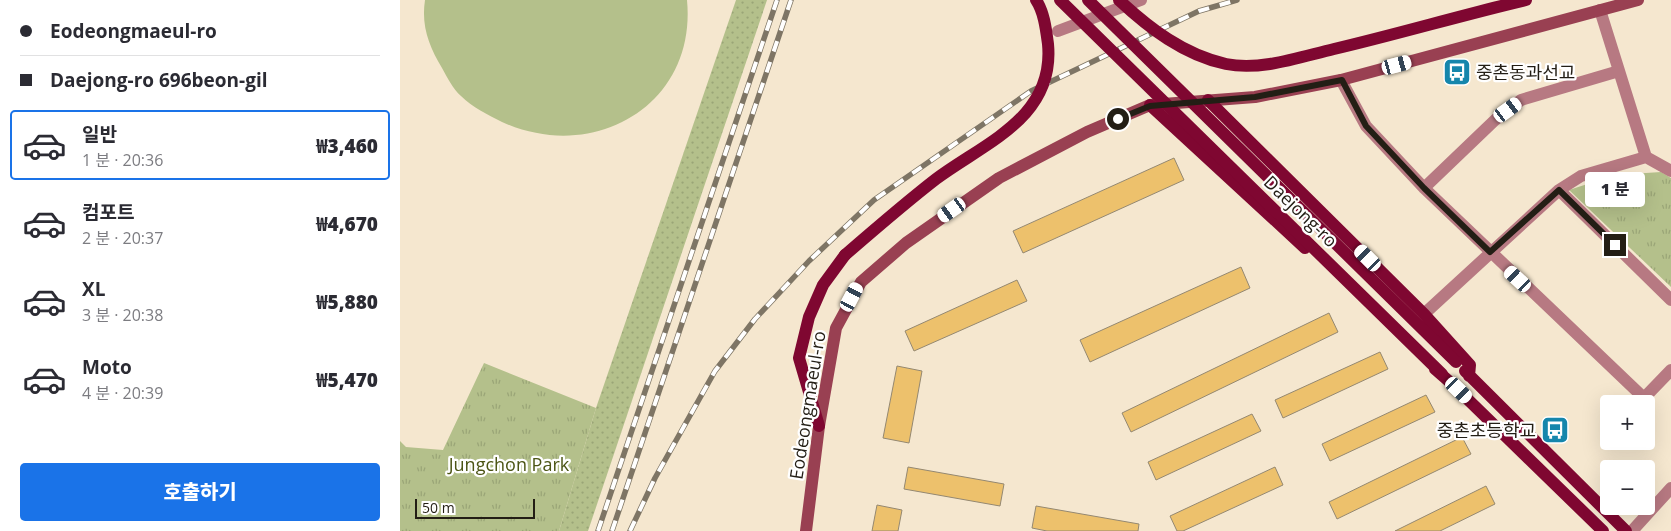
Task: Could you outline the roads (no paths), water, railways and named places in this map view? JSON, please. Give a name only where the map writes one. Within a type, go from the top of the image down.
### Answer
[{"type":"main road","points":[[819,426],[799,358],[809,316],[822,285],[846,255],[900,207],[950,169],[1002,137],[1026,115],[1038,94],[1045,72],[1048,51],[1046,28],[1036,0]]},
{"type":"main road","name":"Daejong-ro","points":[[1060,0],[1603,531]]},
{"type":"main road","name":"Daejong-ro","points":[[1088,0],[1626,531]]},
{"type":"main road","points":[[1119,0],[1148,26],[1197,55],[1226,64],[1255,66],[1384,37],[1526,0]]},
{"type":"main road","name":"Eodeongmaeul-ro","points":[[806,531],[819,426],[836,328],[860,282],[906,243],[999,178],[1087,132],[1150,106],[1255,97],[1342,80],[1638,0]]},
{"type":"main road","points":[[1208,100],[1424,314],[1470,365],[1469,376]]},
{"type":"main road","points":[[1150,106],[1459,390]]},
{"type":"street","points":[[1058,31],[1141,0]]},
{"type":"street","points":[[1600,10],[1646,157],[1671,171]]},
{"type":"street","points":[[1424,188],[1495,120],[1521,100],[1619,71]]},
{"type":"street","points":[[1342,80],[1366,126],[1424,188],[1644,398],[1671,370]]},
{"type":"street","points":[[1424,314],[1559,190],[1581,176],[1646,157]]},
{"type":"street","points":[[1559,190],[1671,300]]},
{"type":"street","points":[[1632,531],[1671,488]]},
{"type":"railway","points":[[598,531],[777,0]]},
{"type":"railway","points":[[612,531],[791,0]]},
{"type":"railway","points":[[630,531],[655,478],[715,371],[755,319],[809,261],[874,200],[1031,91],[1199,11],[1237,0]]},
{"type":"place","name":"중촌동과선교","points":[[1457,72]]},
{"type":"place","name":"중촌초등학교","points":[[1555,430]]},
{"type":"park label","name":"Jungchon Park","points":[[509,464]]}]
